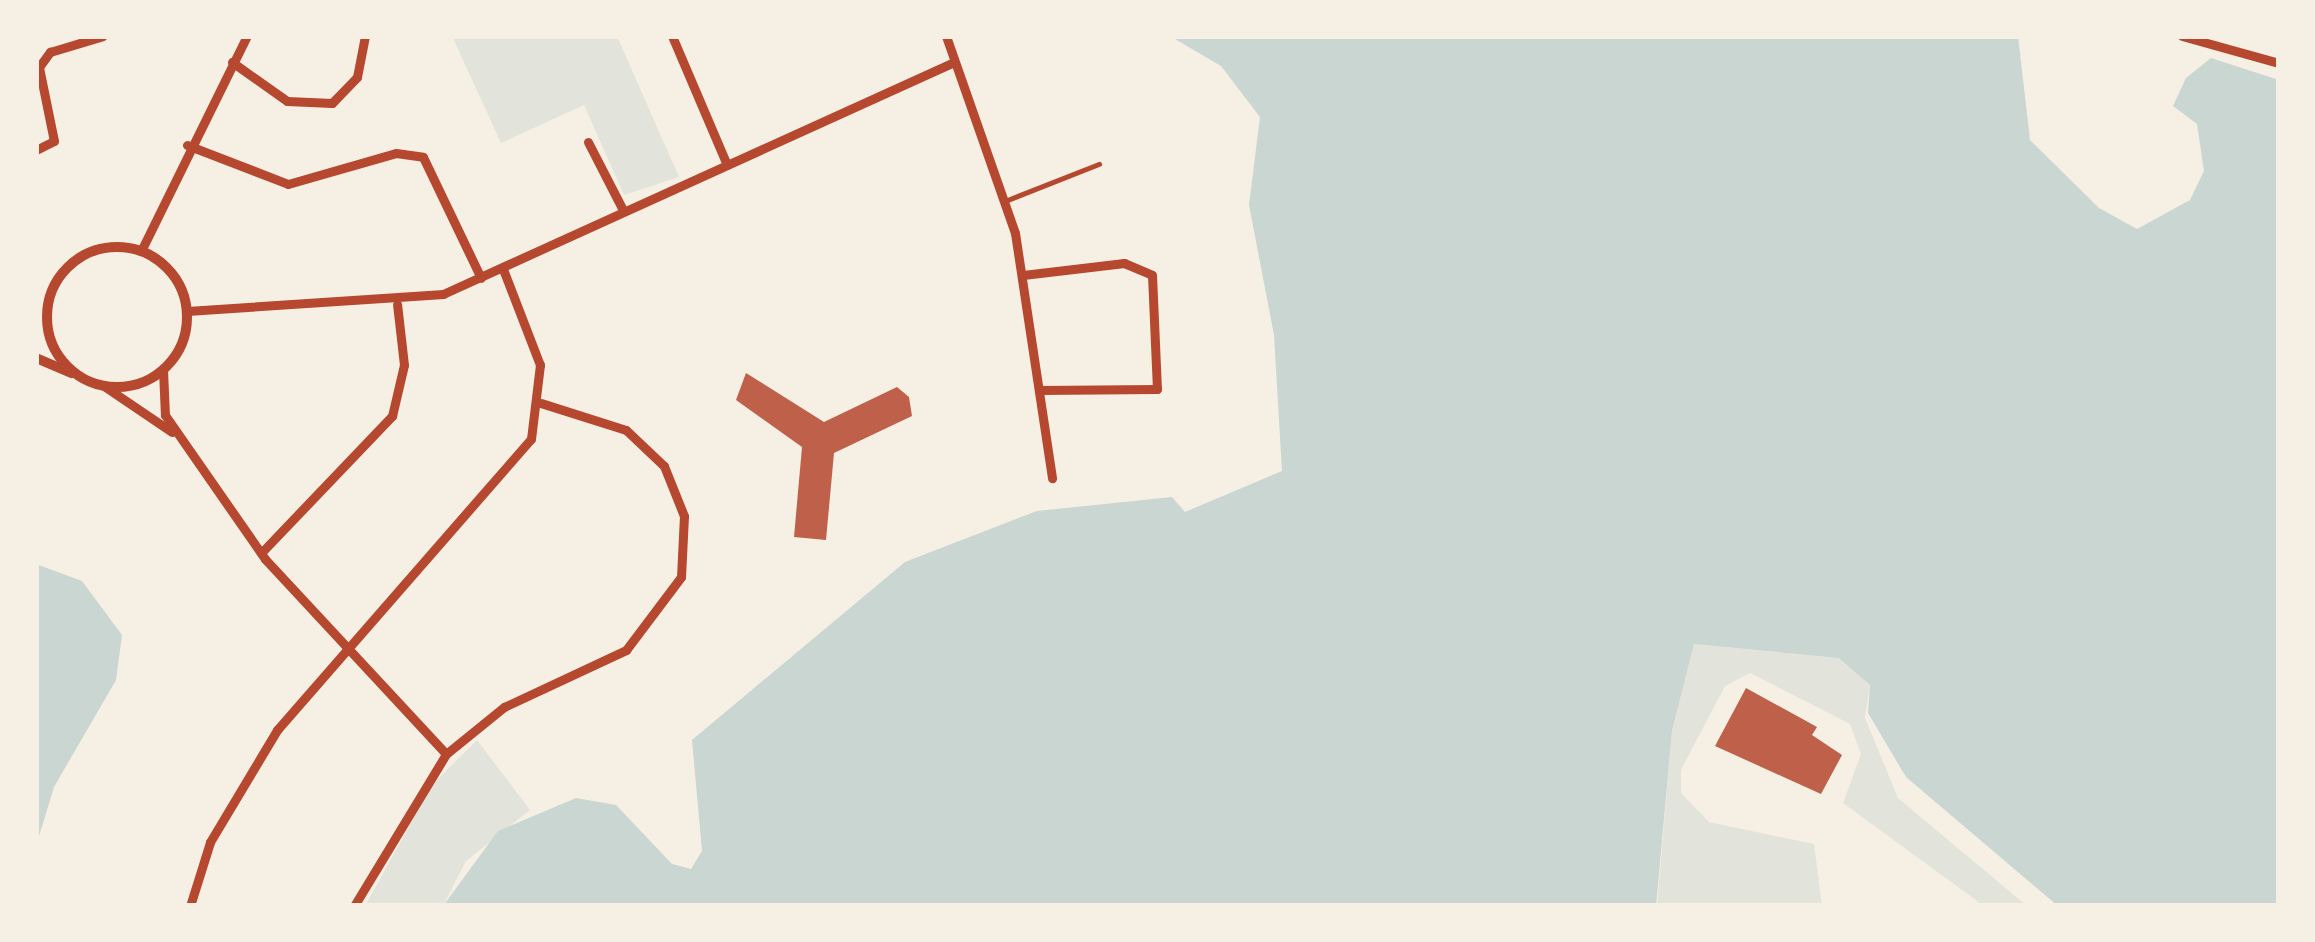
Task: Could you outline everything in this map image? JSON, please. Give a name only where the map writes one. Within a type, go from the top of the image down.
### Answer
[{"type":"street","points":[[36,150],[54,141],[39,67],[50,52],[103,36]]},
{"type":"street","points":[[141,251],[188,145],[247,36]]},
{"type":"street","points":[[232,62],[287,101],[332,103],[357,77],[365,36]]},
{"type":"street","points":[[672,36],[727,165]]},
{"type":"street","points":[[946,36],[1005,201],[1023,275],[1052,478]]},
{"type":"street","points":[[2182,36],[2279,63]]},
{"type":"street","points":[[187,311],[397,304],[481,278],[954,62]]},
{"type":"street","points":[[588,142],[623,210]]},
{"type":"street","points":[[188,145],[288,184],[396,153],[423,157],[481,278]]},
{"type":"street","points":[[36,303],[80,257],[141,251],[178,281],[187,311],[163,370],[176,436]]},
{"type":"street","points":[[1023,275],[1124,263],[1152,275],[1159,386],[1137,395],[1040,390]]},
{"type":"street","points":[[187,905],[254,765],[344,651],[514,464],[541,404],[537,352],[503,269]]},
{"type":"street","points":[[53,288],[47,328],[80,377]]},
{"type":"street","points":[[262,553],[392,416],[404,365],[397,304]]},
{"type":"street","points":[[36,358],[104,386],[176,436],[262,553],[344,651],[446,754]]},
{"type":"street","points":[[104,386],[163,370]]},
{"type":"street","points":[[355,906],[446,754],[504,706],[626,650],[682,577],[684,516],[664,466],[626,430],[541,404]]},
{"type":"lane","points":[[1005,201],[1099,164]]},
{"type":"shaded area","points":[[452,36],[617,36],[679,177],[624,195],[584,105],[501,143]]},
{"type":"shaded area","points":[[1170,36],[2018,36],[2030,140],[2099,208],[2137,229],[2190,200],[2204,171],[2197,124],[2173,106],[2186,78],[2211,58],[2279,80],[2279,906],[2058,906],[1906,777],[1868,713],[1870,685],[1838,658],[1694,644],[1672,731],[1656,906],[443,906],[498,831],[576,798],[616,805],[672,864],[691,869],[702,851],[692,740],[905,562],[1037,511],[1172,497],[1185,512],[1282,471],[1274,335],[1249,205],[1260,117],[1221,66]]},
{"type":"shaded area","points":[[36,564],[82,581],[122,635],[116,680],[54,787],[36,846]]},
{"type":"shaded area","points":[[1694,644],[1837,658],[1870,685],[1865,718],[1898,798],[2027,906],[1984,906],[1843,803],[1861,754],[1850,724],[1750,673],[1725,686],[1681,770],[1681,793],[1709,822],[1814,844],[1822,906],[1657,906],[1672,731]]},
{"type":"shaded area","points":[[477,740],[530,810],[466,861],[443,906],[365,906],[432,785]]},
{"type":"building","points":[[746,373],[824,422],[897,387],[909,397],[912,416],[834,453],[826,540],[794,537],[802,447],[736,400]]},
{"type":"building","points":[[1746,688],[1817,727],[1812,735],[1842,755],[1821,794],[1715,746]]}]
